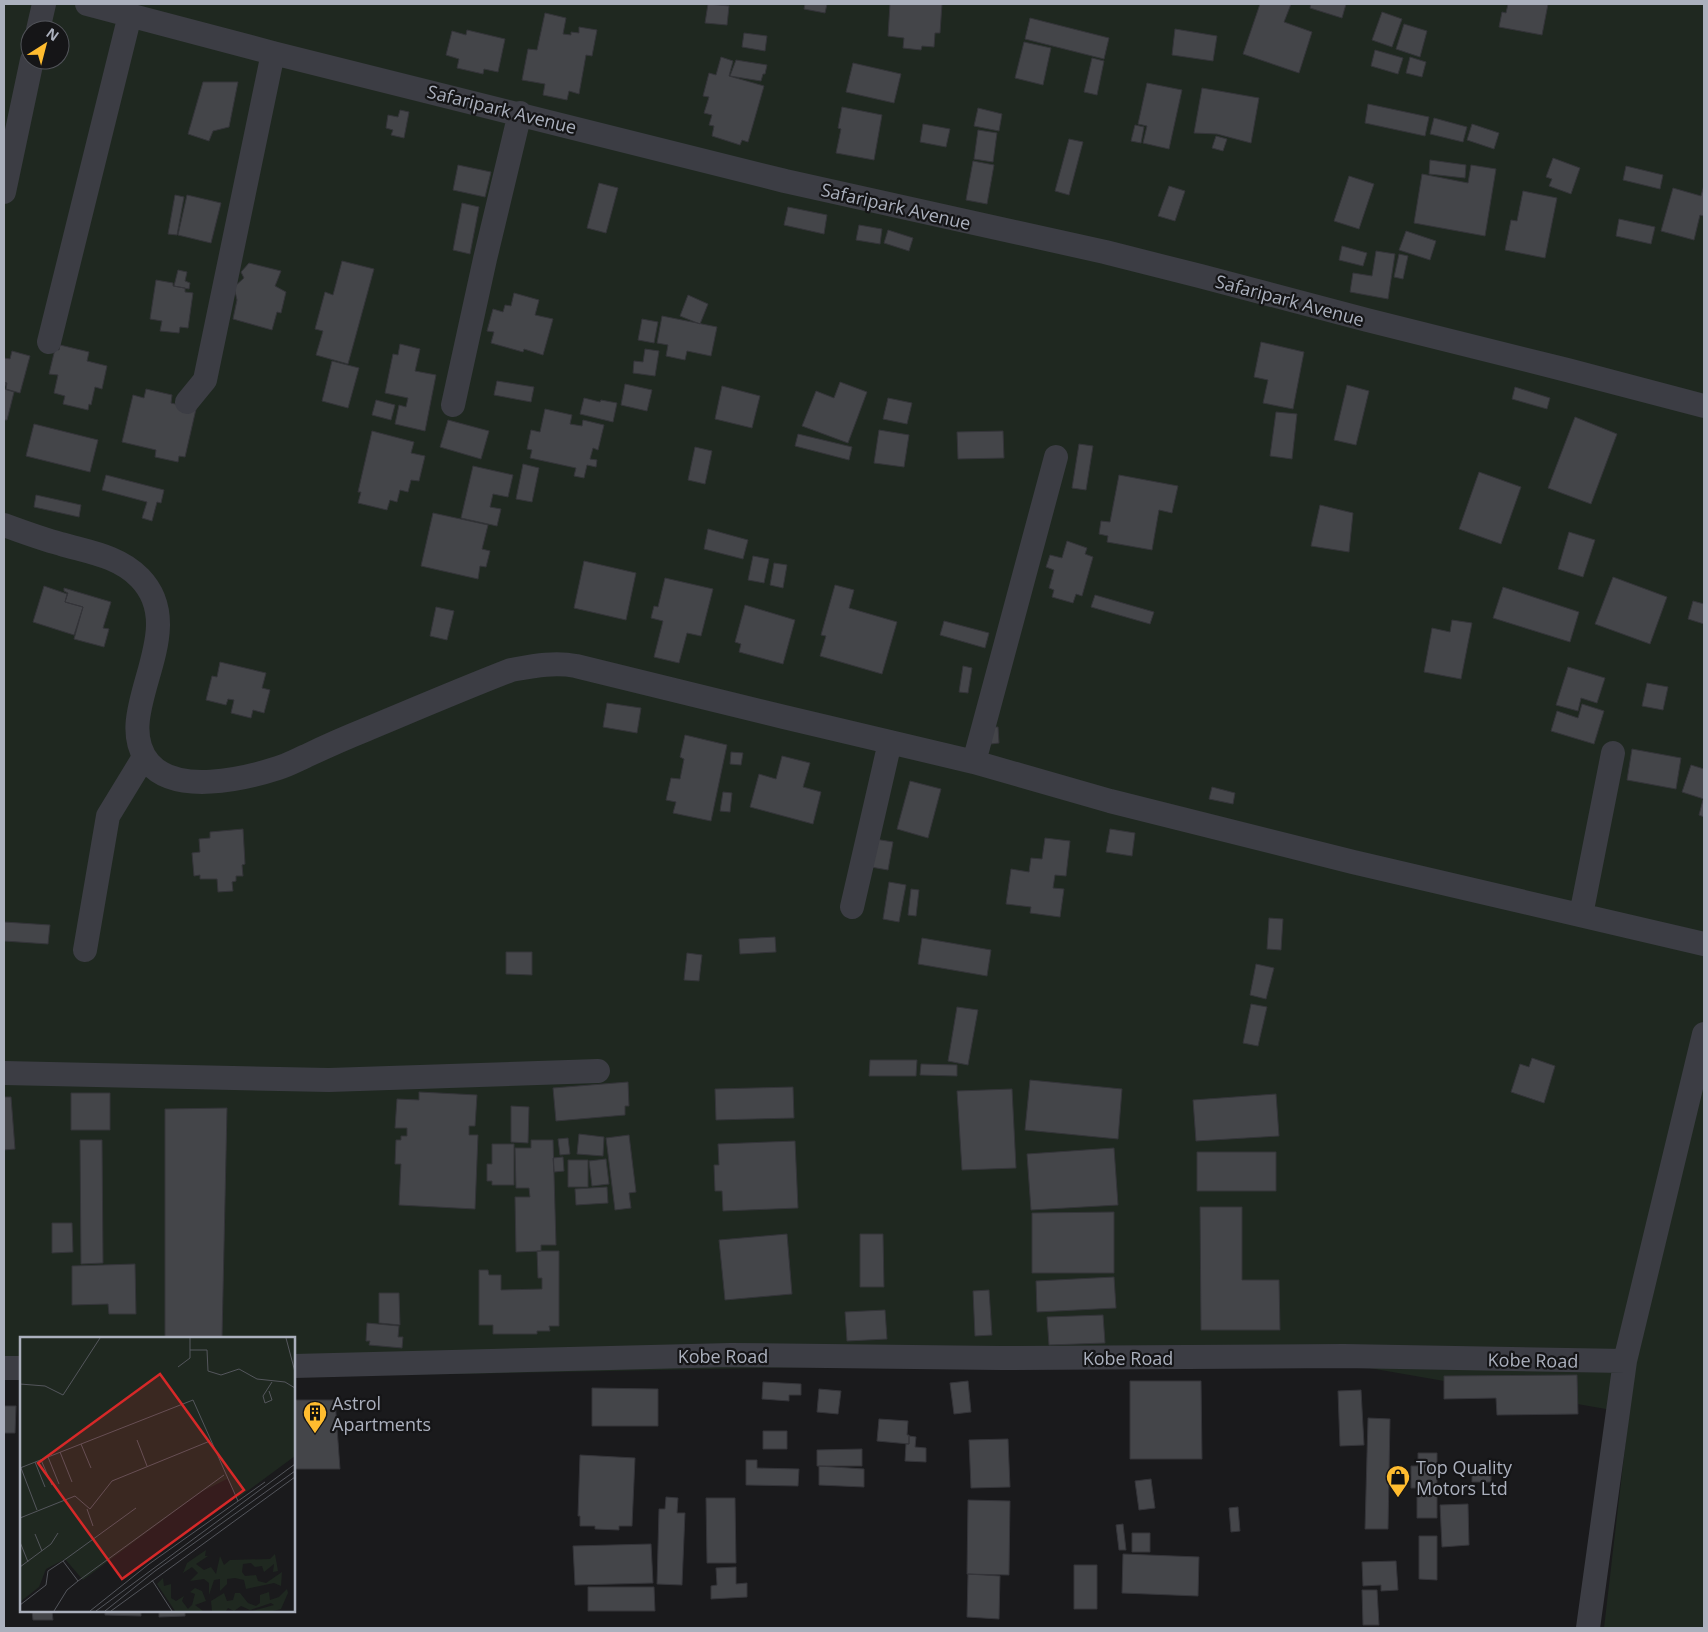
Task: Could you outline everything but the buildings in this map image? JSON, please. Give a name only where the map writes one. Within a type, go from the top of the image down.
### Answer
[{"type":"street","points":[[40,20],[44,4]]},
{"type":"street","name":"Safaripark Avenue","points":[[87,4],[785,181],[1105,252],[1704,406]]},
{"type":"street","points":[[48,342],[130,15]]},
{"type":"street","points":[[187,402],[205,380],[273,52]]},
{"type":"street","points":[[4,192],[30,70]]},
{"type":"street","points":[[453,405],[484,259],[520,113]]},
{"type":"street","points":[[974,762],[1056,457]]},
{"type":"street","points":[[4,525],[119,562],[140,578],[154,597],[159,621],[157,644],[138,724],[138,740],[144,757],[155,770],[172,779],[196,782],[224,781],[279,768],[352,735],[511,670],[559,663],[974,762],[1128,806],[1353,862],[1704,944]]},
{"type":"street","points":[[852,907],[890,742]]},
{"type":"street","points":[[1581,915],[1613,753]]},
{"type":"street","points":[[85,950],[108,816],[144,757]]},
{"type":"street","points":[[1588,1628],[1625,1361],[1704,1034]]},
{"type":"street","points":[[4,1073],[329,1080],[598,1072]]},
{"type":"street","name":"Kobe Road","points":[[295,1366],[731,1355],[1000,1358],[1344,1356],[1625,1361]]},
{"type":"street","points":[[4,1368],[20,1368]]},
{"type":"shaded area","points":[[4,4],[1704,4],[1704,1628],[1604,1628],[1629,1413],[1306,1357],[464,1374],[295,1375],[295,1337],[20,1337],[20,1377],[4,1377]]},
{"type":"place","name":"Astrol Apartments","points":[[315,1434]]},
{"type":"place","name":"Top Quality Motors Ltd","points":[[1398,1498]]}]
